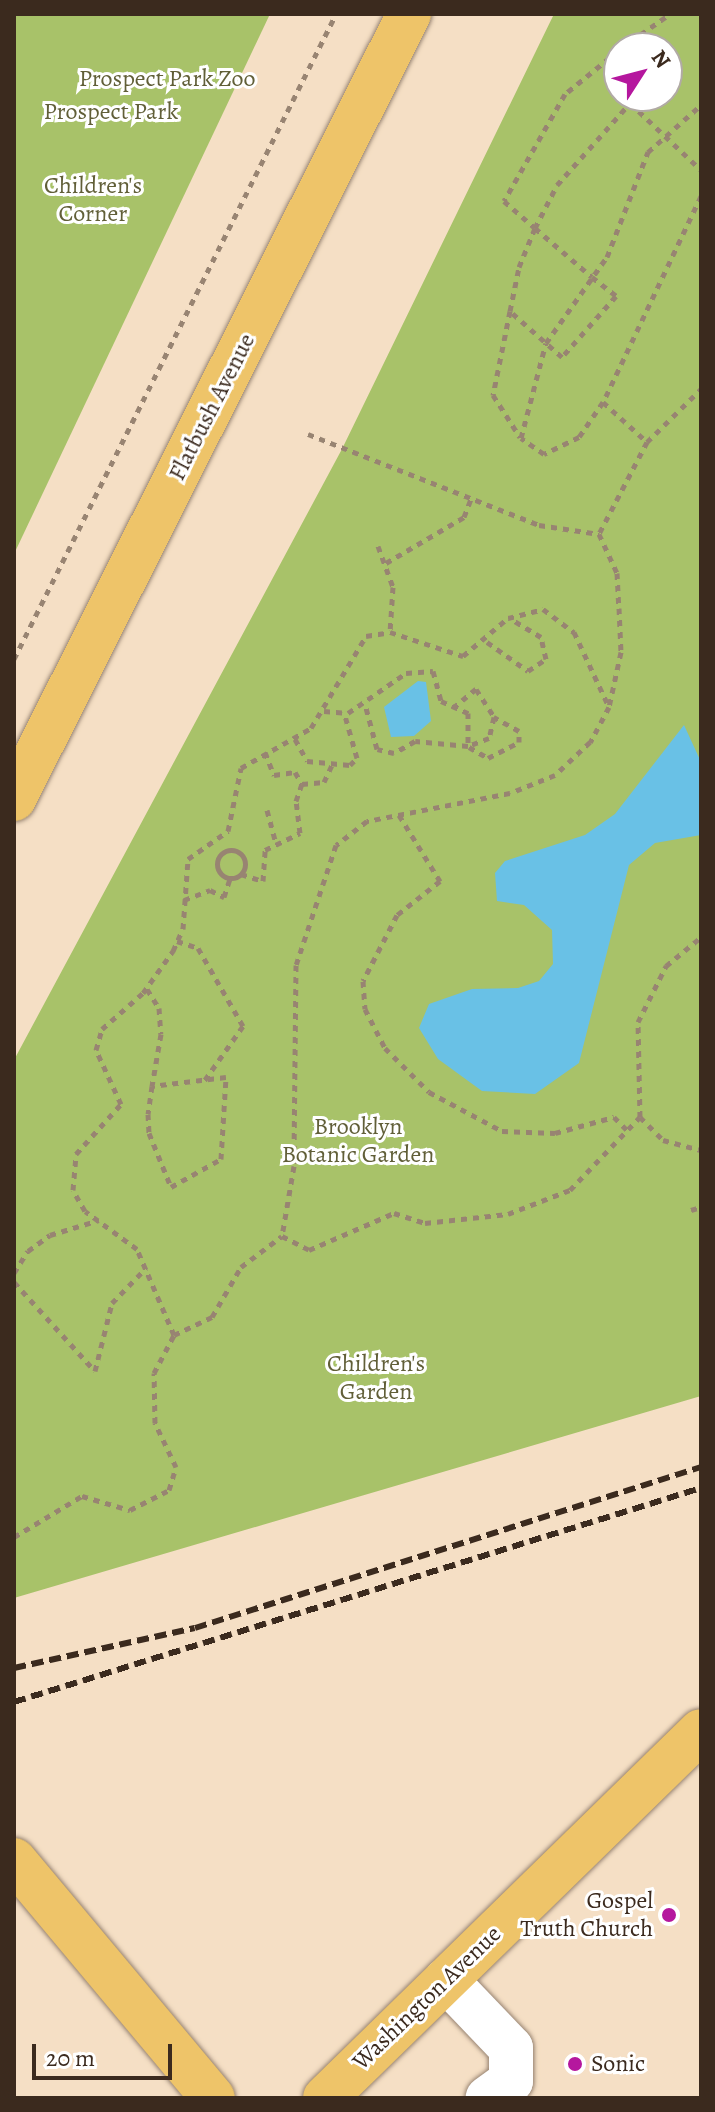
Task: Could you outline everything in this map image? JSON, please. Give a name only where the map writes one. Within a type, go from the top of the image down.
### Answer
[{"type":"main road","name":"Flatbush Avenue","points":[[14,799],[409,14]]},
{"type":"main road","name":"Washington Avenue","points":[[325,2098],[700,1734]]},
{"type":"main road","points":[[14,1860],[213,2098]]},
{"type":"lane","points":[[446,1980],[511,2048],[511,2081],[488,2098]]},
{"type":"path","points":[[14,659],[336,14]]},
{"type":"path","points":[[644,32],[670,14]]},
{"type":"path","points":[[510,311],[562,357],[616,296],[504,201],[565,94],[603,63]]},
{"type":"path","points":[[701,170],[630,103],[557,185],[535,228],[510,311],[493,395],[521,438],[544,454],[579,437],[603,402],[701,196]]},
{"type":"path","points":[[521,438],[546,343],[592,277],[632,203],[648,152],[664,134],[701,105]]},
{"type":"path","points":[[174,1335],[212,1317],[241,1267],[282,1236],[294,1166],[295,980],[313,898],[336,845],[367,821],[510,793],[555,775],[590,742],[609,707],[621,652],[619,596],[599,534],[647,442],[701,389]]},
{"type":"path","points":[[603,402],[647,442]]},
{"type":"path","points":[[308,434],[539,525],[599,534]]},
{"type":"path","points":[[386,563],[464,517],[471,499]]},
{"type":"path","points":[[378,546],[386,563],[390,632]]},
{"type":"path","points":[[14,1537],[82,1496],[130,1510],[169,1490],[176,1467],[150,1400],[174,1335],[137,1249],[99,1220],[73,1190],[76,1154],[121,1104],[96,1050],[102,1029],[147,989],[177,941],[188,859],[217,843],[228,831],[241,768],[265,752],[295,739],[324,711],[366,636],[390,632],[442,655],[463,656],[487,642],[508,618],[525,609],[559,617],[574,632],[609,707]]},
{"type":"path","points":[[487,642],[528,671],[546,659],[541,637],[508,618]]},
{"type":"path","points":[[324,711],[344,712],[365,704],[420,668],[439,678],[441,701],[468,713],[468,746]]},
{"type":"path","points":[[365,704],[377,749],[394,753],[415,741],[468,746],[488,758],[519,742],[519,731],[494,717],[476,689],[453,708]]},
{"type":"path","points":[[295,739],[307,761],[333,763],[357,758],[344,712]]},
{"type":"path","points":[[468,746],[489,738],[494,717]]},
{"type":"path","points":[[265,752],[274,775],[295,772],[302,784],[296,801],[300,833],[290,842],[275,840]]},
{"type":"path","points":[[302,784],[324,782],[333,763]]},
{"type":"path","points":[[267,810],[275,840]]},
{"type":"path","points":[[399,815],[440,881],[397,915],[363,981],[365,1009],[385,1048],[429,1092],[502,1131],[555,1133],[614,1117],[627,1130]]},
{"type":"path","points":[[241,874],[255,883],[268,877],[265,850],[275,840]]},
{"type":"path","points":[[217,843],[223,853],[242,857],[241,874]]},
{"type":"path","points":[[223,853],[217,867],[230,878]]},
{"type":"path","points":[[230,878],[241,874]]},
{"type":"path","points":[[184,900],[210,890],[224,897],[230,878]]},
{"type":"path","points":[[701,937],[666,966],[638,1022],[640,1117],[663,1140],[701,1150]]},
{"type":"path","points":[[177,941],[198,948],[243,1026],[204,1081]]},
{"type":"path","points":[[147,989],[159,1008],[161,1034],[152,1086],[149,1133],[171,1187],[221,1159],[226,1077],[173,1087],[152,1086]]},
{"type":"path","points":[[282,1236],[309,1250],[394,1213],[425,1223],[508,1214],[570,1190],[640,1117]]},
{"type":"path","points":[[691,1210],[701,1207]]},
{"type":"path","points":[[14,1273],[50,1235],[99,1220]]},
{"type":"path","points":[[14,1282],[95,1371],[112,1303],[146,1268]]},
{"type":"green space","name":"Prospect Park","points":[[14,14],[270,14],[14,554]]},
{"type":"green space","name":"Brooklyn Botanic Garden","points":[[554,14],[701,14],[701,1396],[14,1598],[14,1060],[342,449]]},
{"type":"water","points":[[418,681],[426,682],[431,721],[414,736],[391,737],[384,707]]},
{"type":"water","points":[[684,725],[701,762],[701,835],[655,843],[629,865],[579,1063],[535,1094],[482,1091],[438,1059],[419,1028],[429,1004],[472,989],[518,988],[539,981],[553,964],[552,930],[524,905],[497,901],[495,873],[505,861],[585,835],[615,814]]},
{"type":"railway","points":[[14,1668],[195,1628],[701,1467]]},
{"type":"railway","points":[[14,1702],[701,1488]]},
{"type":"place","name":"Gospel Truth Church","points":[[669,1915]]},
{"type":"place","name":"Sonic","points":[[575,2064]]},
{"type":"park label","name":"Prospect Park Zoo","points":[[167,79]]},
{"type":"park label","name":"Children's Corner","points":[[93,200]]},
{"type":"park label","name":"Children's Garden","points":[[376,1378]]}]
